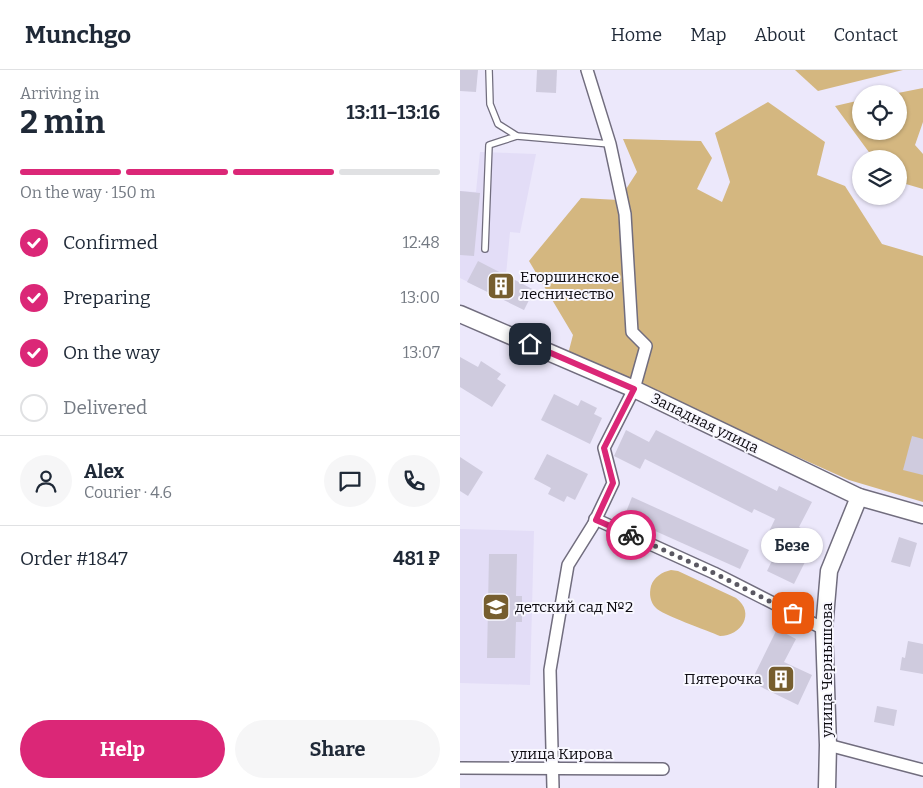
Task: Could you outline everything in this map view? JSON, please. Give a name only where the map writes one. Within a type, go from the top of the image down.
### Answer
[{"type":"street","points":[[553,788],[550,670],[568,566],[596,520],[613,483],[604,448],[634,389],[646,346],[632,332],[625,214],[610,144],[588,70]]},
{"type":"street","name":"Западная улица","points":[[460,314],[634,389],[859,497],[923,515]]},
{"type":"street","name":"улица Чернышова","points":[[827,788],[828,745],[824,629],[829,571],[859,497]]},
{"type":"street","points":[[596,520],[714,573],[824,629]]},
{"type":"street","points":[[828,745],[923,770]]},
{"type":"street","name":"улица Кирова","points":[[460,768],[663,769]]},
{"type":"lane","points":[[489,70],[490,104],[498,124],[517,136]]},
{"type":"lane","points":[[485,249],[489,145],[517,136],[610,144]]},
{"type":"shaded area","points":[[795,70],[903,70],[818,91]]},
{"type":"shaded area","points":[[923,88],[923,122],[915,145],[923,154],[923,189],[907,184],[907,150],[867,150],[860,140],[907,140],[907,91]]},
{"type":"shaded area","points":[[768,102],[825,142],[817,175],[845,186],[852,197],[852,205],[857,205],[882,244],[923,256],[923,502],[849,480],[568,354],[573,335],[529,261],[581,198],[619,200],[637,172],[623,139],[701,141],[712,158],[697,189],[722,202],[730,182],[715,133]]},
{"type":"shaded area","points":[[852,102],[852,129],[835,106]]},
{"type":"shaded area","name":"Егоршинское лесничество","points":[[480,152],[536,154],[520,233],[510,232],[506,275],[534,290],[524,310],[460,278],[460,191],[476,192]]},
{"type":"shaded area","name":"детский сад №2","points":[[460,529],[534,531],[530,685],[460,683]]},
{"type":"shaded area","points":[[671,570],[678,571],[736,598],[745,610],[745,617],[740,628],[728,635],[720,636],[675,618],[656,608],[650,598],[651,586],[659,575]]},
{"type":"building","points":[[460,70],[478,70],[476,92],[460,91]]},
{"type":"building","points":[[537,70],[557,70],[556,93],[536,92]]},
{"type":"building","points":[[460,191],[480,193],[474,256],[460,255]]},
{"type":"building","name":"Егоршинское лесничество","points":[[478,261],[534,290],[524,310],[467,282]]},
{"type":"building","points":[[460,357],[478,367],[481,361],[501,374],[497,379],[506,385],[492,407],[460,387]]},
{"type":"building","points":[[554,394],[578,406],[581,400],[597,408],[594,414],[602,418],[590,444],[541,420]]},
{"type":"building","points":[[626,430],[649,442],[656,430],[777,491],[779,486],[812,502],[799,527],[808,532],[798,553],[807,558],[794,584],[767,571],[779,546],[765,540],[775,519],[754,509],[752,513],[645,459],[640,469],[614,456]]},
{"type":"building","points":[[912,436],[923,439],[923,475],[903,470]]},
{"type":"building","points":[[547,454],[588,474],[575,500],[567,496],[564,502],[548,494],[551,488],[534,479]]},
{"type":"building","points":[[460,457],[483,472],[468,496],[460,491]]},
{"type":"building","points":[[632,497],[749,550],[740,569],[624,517]]},
{"type":"building","points":[[899,537],[917,543],[910,567],[891,562]]},
{"type":"building","name":"детский сад №2","points":[[489,554],[517,554],[516,596],[522,596],[522,622],[516,622],[515,658],[487,658]]},
{"type":"building","name":"Пятерочка","points":[[777,629],[796,639],[784,662],[812,675],[798,705],[751,682]]},
{"type":"building","points":[[908,641],[923,644],[923,674],[900,670],[902,657],[905,658]]},
{"type":"building","points":[[877,706],[897,710],[894,726],[874,722]]},
{"type":"way so far","points":[[631,535],[714,573],[793,613]]},
{"type":"place","name":"Егоршинское лесничество","points":[[501,286]]},
{"type":"place","name":"детский сад №2","points":[[496,607]]},
{"type":"place","name":"Безе","points":[[793,613]]},
{"type":"place","name":"Пятерочка","points":[[781,679]]},
{"type":"route","points":[[530,344],[634,389],[604,448],[613,483],[596,520],[631,535]]}]
